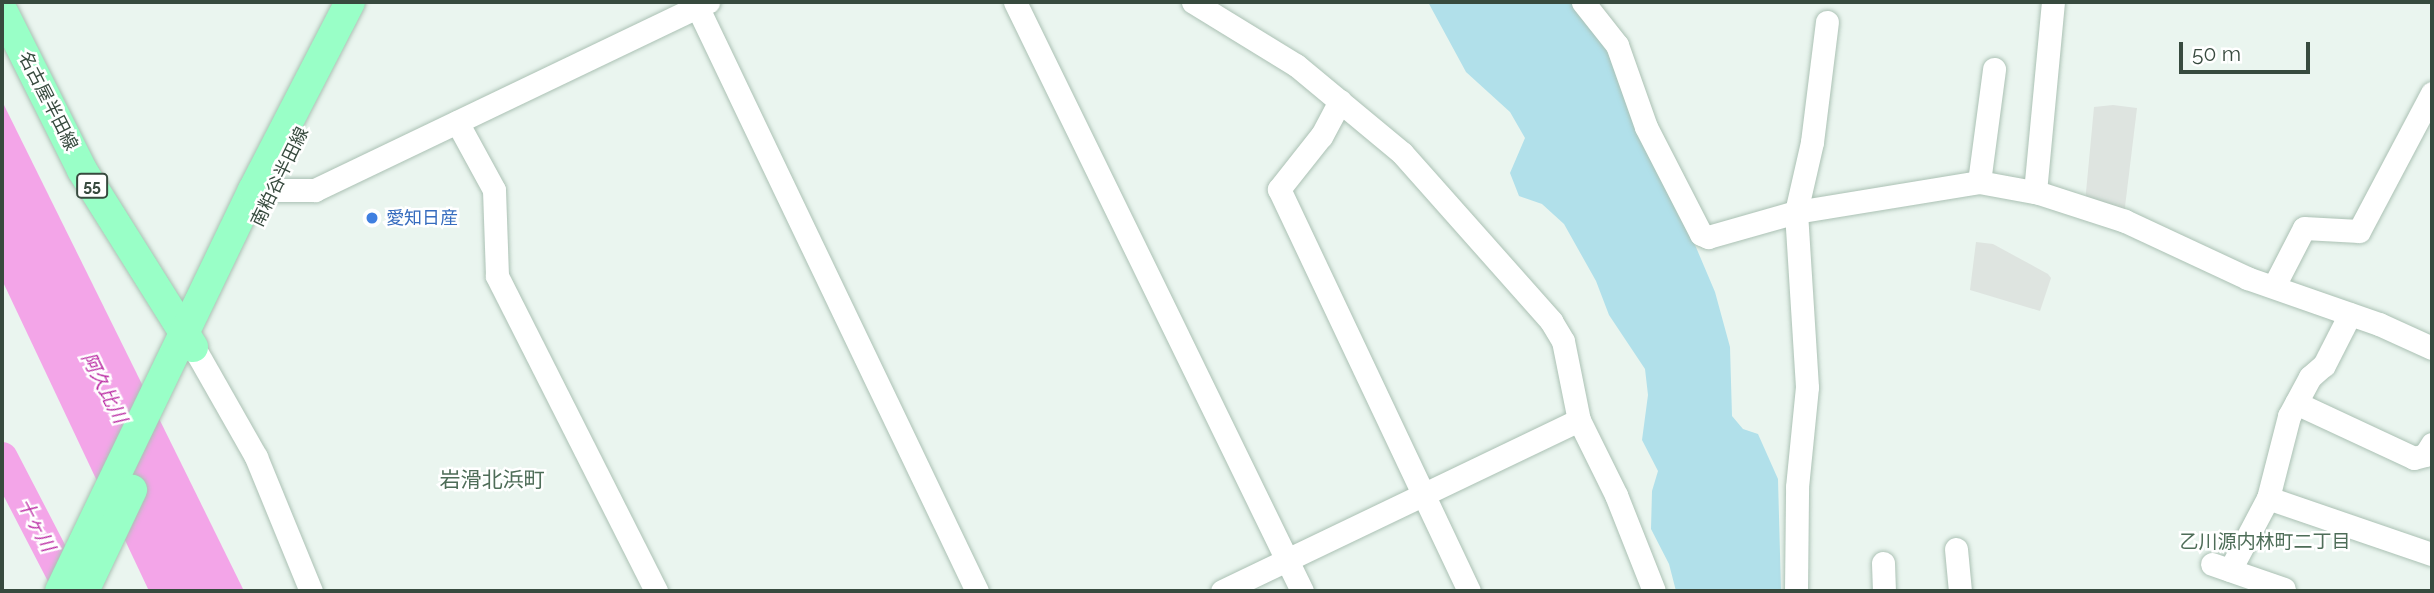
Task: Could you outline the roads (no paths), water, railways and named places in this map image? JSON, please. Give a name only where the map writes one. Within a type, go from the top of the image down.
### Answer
[{"type":"main road","name":"南粕谷半田線","points":[[191,343],[350,2]]},
{"type":"main road","name":"南粕谷半田線","points":[[264,189],[364,2]]},
{"type":"main road","name":"名古屋半田線","points":[[2,10],[82,170],[191,343]]},
{"type":"main road","points":[[84,591],[191,343]]},
{"type":"main road","points":[[60,591],[168,392]]},
{"type":"street","points":[[1015,2],[1302,591]]},
{"type":"street","points":[[1193,2],[1273,48],[1402,153],[1551,321],[1563,341],[1579,420],[1616,495],[1654,591]]},
{"type":"street","points":[[1583,2],[1617,45],[1646,127],[1702,234],[1708,237],[1796,212],[1979,182],[2035,192],[2125,221],[2274,286],[2432,348]]},
{"type":"street","points":[[2035,192],[2053,2]]},
{"type":"street","points":[[264,189],[315,190],[700,3],[977,591]]},
{"type":"street","points":[[1796,591],[1797,486],[1807,387],[1796,212],[1812,142],[1827,22]]},
{"type":"street","points":[[1979,182],[1994,69]]},
{"type":"street","points":[[2274,286],[2304,228],[2359,231],[2432,93]]},
{"type":"street","points":[[1340,102],[1321,136],[1279,189],[1469,591]]},
{"type":"street","points":[[457,122],[494,190],[497,276],[656,591]]},
{"type":"street","points":[[2284,589],[2221,567],[2268,498],[2280,440],[2295,403],[2310,377],[2324,365],[2350,314]]},
{"type":"street","points":[[191,343],[256,457],[311,591]]},
{"type":"street","points":[[2295,403],[2414,458],[2425,455],[2432,444]]},
{"type":"street","points":[[1222,591],[1422,492],[1579,420]]},
{"type":"street","points":[[2268,498],[2432,554]]},
{"type":"street","points":[[1956,549],[1960,591]]},
{"type":"street","points":[[1883,563],[1884,591]]},
{"type":"water","name":"阿久比川","points":[[2,101],[244,591],[149,591],[2,280]]},
{"type":"waterway","name":"十ヶ川","points":[[2,458],[71,591]]},
{"type":"place","name":"愛知日産","points":[[372,218]]},
{"type":"district","name":"岩滑北浜町","points":[[492,480]]},
{"type":"district","name":"乙川源内林町二丁目","points":[[2265,542]]}]
